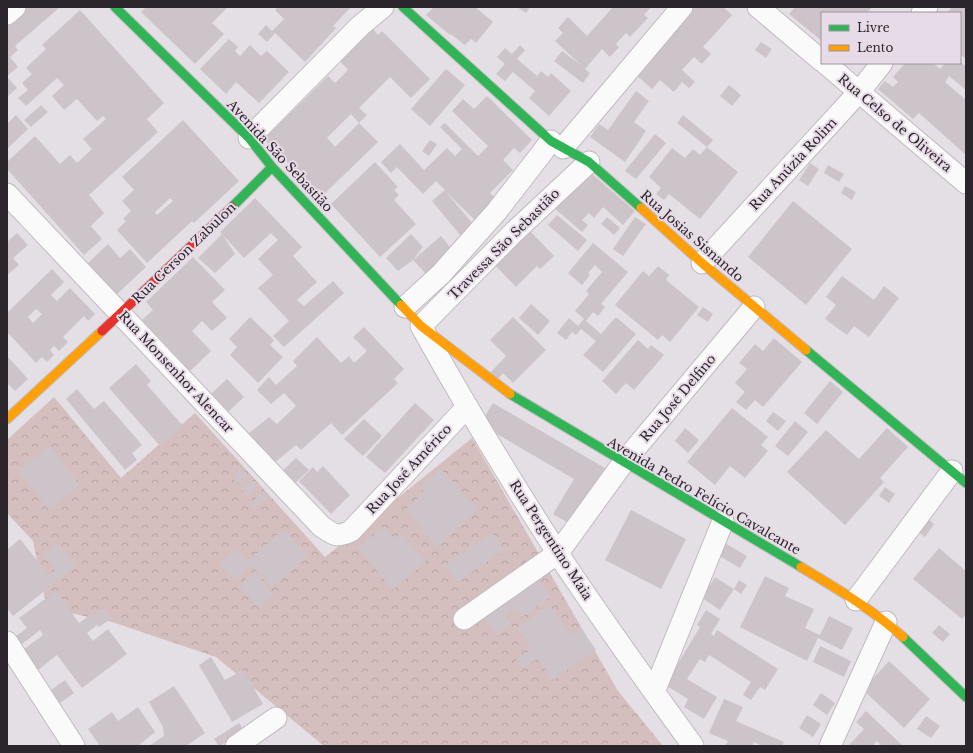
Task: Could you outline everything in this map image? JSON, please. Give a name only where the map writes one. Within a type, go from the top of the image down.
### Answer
[{"type":"street","points":[[7,14],[15,7]]},
{"type":"street","name":"Avenida São Sebastião","points":[[115,7],[249,138],[272,167],[405,307],[421,326]]},
{"type":"street","points":[[249,138],[360,26],[383,7]]},
{"type":"street","name":"Rua Josias Sisnando","points":[[402,7],[557,145],[588,162],[702,263],[959,477]]},
{"type":"street","name":"Travessa São Sebastião","points":[[405,307],[441,274],[682,7]]},
{"type":"street","points":[[758,7],[821,60]]},
{"type":"street","name":"Rua Celso de Oliveira","points":[[826,64],[966,183]]},
{"type":"street","name":"Rua Anúzia Rolim","points":[[702,263],[859,92],[881,64]]},
{"type":"street","name":"Travessa São Sebastião","points":[[421,326],[514,232],[588,162]]},
{"type":"street","name":"Rua Gerson Zabulon","points":[[9,413],[121,314],[272,167]]},
{"type":"street","name":"Rua Monsenhor Alencar","points":[[7,194],[321,526],[332,534],[341,536],[351,531]]},
{"type":"street","name":"Rua José Delfino","points":[[464,619],[558,553],[623,463],[754,307]]},
{"type":"street","name":"Rua Pergentino Maia","points":[[421,326],[467,407],[558,553],[693,746]]},
{"type":"street","name":"Avenida Pedro Felício Cavalcante","points":[[421,326],[517,399],[856,600],[886,622],[966,697]]},
{"type":"street","name":"Rua José Américo","points":[[351,531],[467,407]]},
{"type":"street","points":[[856,600],[959,477]]},
{"type":"street","points":[[654,692],[723,521]]},
{"type":"street","points":[[830,746],[886,622]]},
{"type":"street","points":[[9,650],[74,746]]},
{"type":"street","points":[[236,746],[276,718]]},
{"type":"green space","points":[[54,397],[121,478],[195,413],[325,557],[472,438],[618,691],[663,746],[324,746],[216,657],[112,622],[47,608],[33,541],[7,513],[7,440]]},
{"type":"building","points":[[28,7],[60,7],[15,46],[18,50],[10,57],[18,67],[7,76],[7,25]]},
{"type":"building","points":[[146,7],[228,7],[212,23],[224,34],[195,64],[141,12]]},
{"type":"building","points":[[278,7],[351,7],[333,26],[336,28],[305,62],[275,33],[267,42],[258,34],[266,25],[272,31],[284,19],[275,10]]},
{"type":"building","points":[[434,7],[475,7],[493,22],[476,43],[471,39],[465,45],[451,34],[450,35],[426,15]]},
{"type":"building","points":[[517,7],[530,7],[526,13]]},
{"type":"building","points":[[613,7],[651,7],[644,15],[648,18],[630,37],[626,33],[616,44],[619,47],[610,57],[602,49],[585,69],[590,73],[583,83],[554,61],[562,51],[582,66],[555,41],[563,33],[558,28],[568,17],[587,36]]},
{"type":"building","points":[[689,7],[723,7],[732,15],[703,47],[711,54],[702,64],[694,57],[682,70],[695,82],[689,88],[682,82],[674,92],[660,80],[652,89],[633,72]]},
{"type":"building","points":[[795,7],[872,7],[868,12],[821,12],[821,40],[789,14]]},
{"type":"building","points":[[952,7],[966,7],[966,59],[961,55],[961,12],[948,12]]},
{"type":"building","points":[[80,10],[164,103],[147,119],[158,132],[89,195],[104,213],[91,226],[102,239],[84,255],[7,169],[7,162],[35,136],[60,164],[70,155],[77,163],[92,149],[83,139],[106,119],[103,116],[97,121],[77,99],[64,110],[52,96],[64,85],[57,78],[26,106],[18,98],[28,90],[22,83],[32,74],[26,68],[46,49],[42,45]]},
{"type":"building","points":[[373,29],[378,35],[382,31],[430,79],[411,98],[390,77],[359,108],[367,115],[359,123],[378,142],[319,199],[295,170],[264,139],[328,76],[335,83],[348,70],[340,61]],"holes":[[[351,114],[359,123],[335,147],[327,138]]]},
{"type":"building","points":[[229,39],[238,47],[235,51],[240,56],[250,45],[261,56],[267,51],[289,72],[259,103],[236,82],[226,94],[200,69]]},
{"type":"building","points":[[761,42],[772,49],[766,58],[755,50]]},
{"type":"building","points":[[520,45],[525,50],[517,59],[537,76],[541,71],[548,77],[551,73],[571,91],[549,116],[529,98],[535,91],[513,72],[505,81],[496,74],[505,64],[497,57],[505,48],[512,54]]},
{"type":"building","points":[[961,62],[966,67],[966,90],[949,76],[945,82],[966,100],[966,155],[919,113],[913,119],[878,89],[885,81],[893,87],[898,82],[893,77],[904,64],[934,64],[940,69],[944,64],[961,64]]},
{"type":"building","points":[[446,69],[465,85],[430,126],[411,109]]},
{"type":"building","points":[[7,77],[17,88],[7,97]]},
{"type":"building","points":[[729,85],[741,95],[732,106],[720,96]]},
{"type":"building","points":[[636,91],[649,101],[634,122],[646,131],[625,162],[590,137],[599,124],[608,130]]},
{"type":"building","points":[[487,96],[532,140],[520,153],[514,148],[503,160],[513,170],[490,193],[496,199],[477,222],[446,192],[478,230],[465,241],[432,201],[445,190],[436,181],[423,194],[397,167],[391,173],[381,162],[400,144],[424,170],[447,148],[455,156],[462,149],[440,127],[445,123],[478,156],[488,146],[452,111],[463,99],[474,109]]},
{"type":"building","points":[[41,105],[48,112],[31,127],[24,120]]},
{"type":"building","points":[[16,115],[28,129],[7,149],[7,124]]},
{"type":"building","points":[[683,115],[713,140],[707,147],[677,123]]},
{"type":"building","points":[[183,120],[239,181],[194,223],[192,221],[147,263],[117,230],[126,221],[123,219],[131,211],[122,201],[134,190],[122,177]],"holes":[[[170,198],[173,201],[157,215],[155,212]]]},
{"type":"building","points":[[655,134],[666,143],[636,179],[625,171]]},
{"type":"building","points":[[430,140],[437,144],[429,156],[422,151]]},
{"type":"building","points":[[707,147],[738,172],[700,219],[669,194],[664,200],[656,194],[661,188],[649,177],[672,148],[685,158],[693,149],[700,155]]},
{"type":"building","points":[[375,162],[398,187],[394,190],[399,195],[394,200],[416,224],[380,257],[331,204]]},
{"type":"building","points":[[810,163],[819,169],[808,186],[799,180]]},
{"type":"building","points":[[828,165],[844,174],[839,182],[824,173]]},
{"type":"building","points":[[585,168],[635,211],[623,225],[603,207],[594,218],[589,213],[582,220],[588,225],[582,232],[552,206]]},
{"type":"building","points":[[845,186],[856,192],[852,200],[841,193]]},
{"type":"building","points":[[255,198],[302,247],[293,256],[317,282],[297,300],[304,306],[333,281],[344,293],[284,347],[273,336],[289,321],[258,288],[273,275],[258,259],[278,240],[271,233],[244,258],[220,232]]},
{"type":"building","points":[[793,201],[852,249],[806,305],[748,257]]},
{"type":"building","points":[[557,215],[587,240],[578,251],[548,225]]},
{"type":"building","points":[[607,217],[620,228],[614,235],[601,224]]},
{"type":"building","points":[[635,217],[646,224],[623,256],[613,249]]},
{"type":"building","points":[[530,231],[554,256],[540,269],[537,266],[516,287],[495,265]]},
{"type":"building","points":[[17,233],[28,245],[13,258],[19,265],[7,275],[7,242]]},
{"type":"building","points":[[222,234],[235,254],[215,273],[198,258]]},
{"type":"building","points":[[411,234],[423,247],[413,260],[398,271],[386,258]]},
{"type":"building","points":[[441,236],[454,252],[427,275],[413,260]]},
{"type":"building","points":[[593,243],[628,272],[601,304],[605,307],[598,316],[593,312],[586,321],[601,334],[616,317],[636,334],[603,372],[583,355],[596,341],[581,329],[576,335],[572,332],[566,340],[557,333],[569,318],[578,326],[584,319],[575,311],[589,294],[586,291],[602,272],[595,265],[588,273],[590,275],[582,285],[568,273]]},
{"type":"building","points":[[108,244],[120,258],[130,249],[146,267],[116,295],[87,264]]},
{"type":"building","points":[[193,257],[225,290],[212,302],[227,318],[212,331],[202,321],[192,331],[211,351],[190,371],[142,320],[153,310],[146,302]]},
{"type":"building","points":[[658,266],[669,275],[666,280],[699,307],[670,342],[662,335],[658,340],[615,305],[643,271],[649,276]]},
{"type":"building","points":[[52,269],[64,282],[51,295],[57,301],[70,288],[95,314],[88,321],[84,316],[63,337],[68,342],[59,351],[54,346],[50,350],[54,355],[47,362],[42,357],[36,363],[7,332],[7,313]],"holes":[[[36,309],[42,314],[33,323],[28,317]]]},
{"type":"building","points":[[842,276],[874,300],[884,286],[899,298],[869,337],[854,326],[847,335],[825,319],[836,305],[826,297]]},
{"type":"building","points":[[531,304],[550,321],[538,335],[519,318]]},
{"type":"building","points":[[703,307],[713,314],[708,322],[697,315]]},
{"type":"building","points":[[250,317],[274,340],[270,345],[283,357],[258,383],[230,355],[237,347],[229,339]]},
{"type":"building","points":[[513,317],[546,350],[513,383],[503,373],[497,380],[490,373],[506,356],[490,340]]},
{"type":"building","points":[[364,327],[404,369],[394,379],[398,383],[342,435],[331,423],[301,450],[296,445],[274,463],[248,434],[269,417],[277,424],[296,406],[284,393],[271,404],[257,390],[269,377],[276,385],[297,366],[293,361],[317,337],[341,363],[349,356],[354,363],[367,351],[353,337]]},
{"type":"building","points":[[774,338],[802,362],[763,407],[755,400],[746,410],[736,402],[745,392],[735,383],[747,369],[739,363],[755,344],[763,351]]},
{"type":"building","points":[[638,340],[648,349],[651,345],[664,355],[634,390],[626,383],[616,394],[602,381]]},
{"type":"building","points":[[8,357],[28,379],[15,391],[7,383]]},
{"type":"building","points":[[136,364],[151,381],[147,385],[183,426],[160,446],[109,388]]},
{"type":"building","points":[[227,379],[244,397],[227,413],[210,395]]},
{"type":"building","points":[[830,381],[843,392],[817,424],[804,413]]},
{"type":"building","points":[[77,389],[94,409],[104,401],[142,445],[132,453],[137,460],[125,470],[66,399]]},
{"type":"building","points":[[415,403],[434,420],[385,473],[366,457]]},
{"type":"building","points":[[493,403],[610,471],[572,525],[553,514],[574,479],[480,424]]},
{"type":"building","points":[[732,408],[768,437],[761,445],[768,451],[745,478],[730,466],[715,485],[687,462]]},
{"type":"building","points":[[773,412],[786,421],[778,431],[766,421]]},
{"type":"building","points":[[364,419],[382,436],[363,456],[344,439]]},
{"type":"building","points":[[795,421],[808,432],[788,456],[775,446]]},
{"type":"building","points":[[685,428],[699,440],[688,453],[675,441]]},
{"type":"building","points":[[887,428],[908,447],[880,478],[884,482],[845,525],[787,472],[826,430],[859,459]]},
{"type":"building","points":[[50,446],[80,485],[49,510],[18,471]]},
{"type":"building","points":[[296,458],[309,470],[291,487],[279,474]]},
{"type":"building","points":[[323,466],[350,495],[331,514],[299,481],[313,467],[317,472]]},
{"type":"building","points":[[238,469],[247,472],[244,484],[234,481]]},
{"type":"building","points":[[441,469],[478,510],[437,547],[405,510],[425,492],[421,487]]},
{"type":"building","points":[[251,479],[257,486],[247,496],[241,489]]},
{"type":"building","points":[[885,487],[895,494],[889,503],[879,496]]},
{"type":"building","points":[[264,492],[269,498],[254,508],[250,502]]},
{"type":"building","points":[[631,510],[686,539],[661,589],[605,560]]},
{"type":"building","points":[[926,517],[934,524],[925,537],[916,530]]},
{"type":"building","points":[[384,526],[395,539],[401,533],[426,561],[393,590],[358,548]]},
{"type":"building","points":[[284,529],[308,556],[272,588],[251,565],[234,580],[219,564],[236,549],[248,561]]},
{"type":"building","points":[[492,533],[504,550],[457,582],[445,565]]},
{"type":"building","points":[[20,539],[49,575],[56,569],[44,554],[58,543],[76,566],[13,616],[7,608],[7,550]]},
{"type":"building","points":[[723,542],[747,556],[740,568],[716,554]]},
{"type":"building","points":[[939,548],[966,571],[966,614],[962,619],[913,579]]},
{"type":"building","points":[[254,572],[274,594],[259,608],[239,586]]},
{"type":"building","points":[[535,573],[550,597],[522,617],[516,609],[506,614],[512,623],[496,635],[480,613]]},
{"type":"building","points":[[765,576],[789,588],[785,596],[814,609],[805,628],[820,635],[829,616],[853,628],[842,650],[818,638],[807,661],[740,627]]},
{"type":"building","points":[[715,577],[734,589],[720,610],[702,598]]},
{"type":"building","points":[[739,580],[747,585],[741,594],[734,589]]},
{"type":"building","points":[[56,591],[79,623],[90,615],[92,617],[104,608],[112,618],[99,627],[97,625],[87,633],[93,641],[108,629],[127,654],[82,688],[57,655],[38,670],[23,650],[43,635],[40,630],[21,645],[15,637],[27,628],[19,618]]},
{"type":"building","points":[[550,605],[571,635],[581,628],[596,650],[553,680],[538,658],[522,669],[516,660],[532,649],[517,628]]},
{"type":"building","points":[[706,610],[720,619],[711,634],[714,636],[717,630],[778,669],[765,690],[760,687],[751,700],[743,695],[751,682],[709,655],[705,662],[700,659],[687,679],[717,697],[704,719],[684,707],[688,699],[665,685],[700,627],[697,625]]},
{"type":"building","points":[[939,625],[950,634],[943,642],[932,633]]},
{"type":"building","points":[[820,646],[851,661],[844,677],[813,662]]},
{"type":"building","points":[[211,657],[225,680],[243,670],[263,704],[232,722],[199,665]]},
{"type":"building","points":[[889,661],[930,699],[904,728],[863,690]]},
{"type":"building","points":[[65,680],[74,693],[56,706],[47,693]]},
{"type":"building","points":[[174,686],[205,733],[186,746],[149,746],[164,736],[163,727],[149,702]]},
{"type":"building","points":[[821,693],[835,703],[827,715],[813,705]]},
{"type":"building","points":[[724,699],[743,707],[736,721],[784,742],[782,746],[763,746],[754,742],[752,746],[725,746],[728,741],[709,733]]},
{"type":"building","points":[[138,707],[155,732],[138,746],[100,746],[88,729],[112,712],[118,721]]},
{"type":"building","points":[[866,711],[903,746],[882,746],[877,741],[872,746],[848,746],[864,729],[856,722]]},
{"type":"building","points":[[807,715],[821,724],[813,737],[799,728]]},
{"type":"building","points":[[926,716],[940,726],[931,738],[917,729]]},
{"type":"building","points":[[239,723],[244,731],[219,746],[214,739]]},
{"type":"traffic: fast","points":[[115,7],[249,138],[272,167],[401,305]]},
{"type":"traffic: fast","points":[[403,7],[551,141],[589,162],[641,208]]},
{"type":"traffic: fast","points":[[232,207],[272,167]]},
{"type":"traffic: fast","points":[[806,350],[966,483]]},
{"type":"traffic: fast","points":[[510,394],[801,567]]},
{"type":"traffic: fast","points":[[903,637],[966,697]]},
{"type":"traffic: slow","points":[[641,208],[702,263],[806,350]]},
{"type":"traffic: slow","points":[[401,305],[421,326],[510,394]]},
{"type":"traffic: slow","points":[[7,419],[102,331]]},
{"type":"traffic: slow","points":[[801,567],[867,608],[903,637]]},
{"type":"traffic: jam","points":[[102,331],[232,207]]}]
